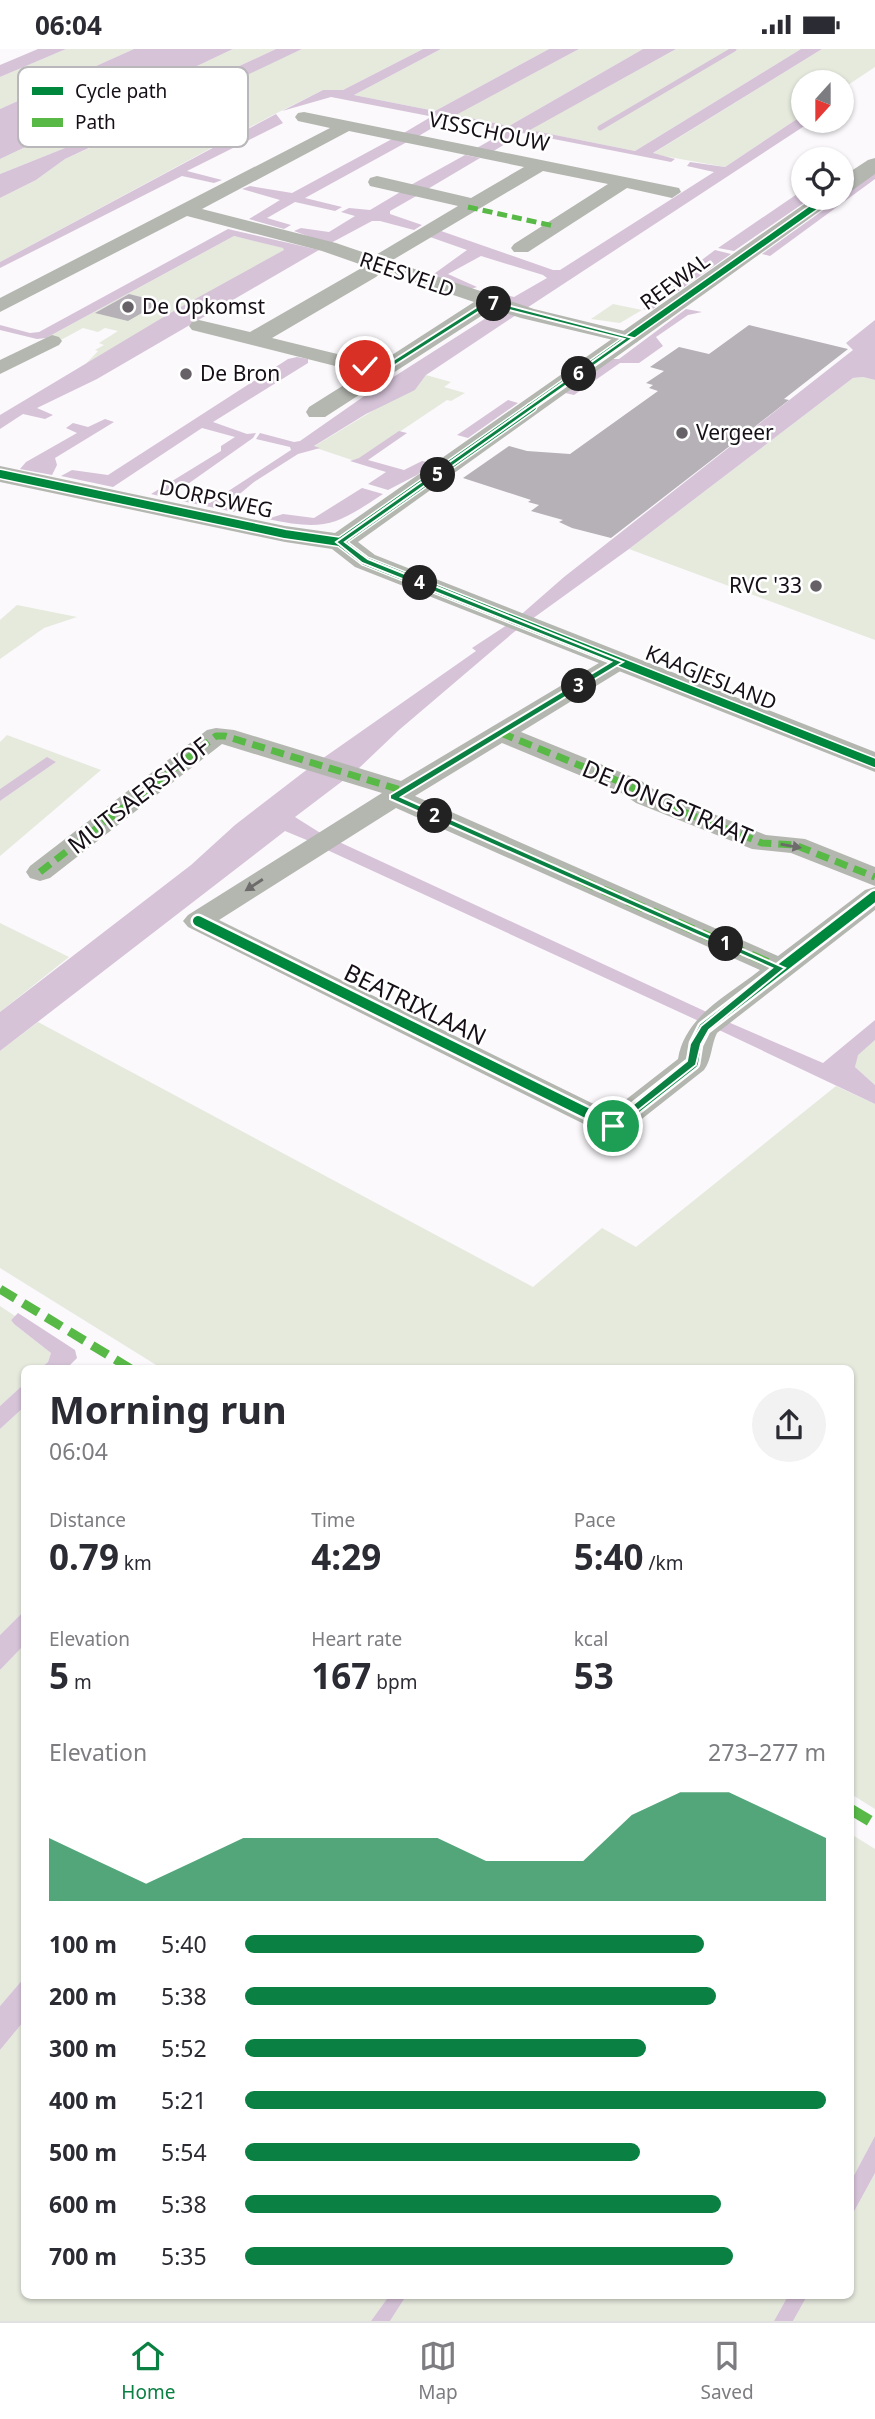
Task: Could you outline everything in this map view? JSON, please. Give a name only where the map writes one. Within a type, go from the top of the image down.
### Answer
[{"type":"street","name":"VISSCHOUW","points":[[304,117],[672,192]]},
{"type":"street","points":[[0,306],[175,212],[185,210],[346,126]]},
{"type":"street","points":[[854,179],[875,164]]},
{"type":"street","points":[[254,339],[378,265],[384,257],[539,166]]},
{"type":"street","points":[[377,182],[474,204]]},
{"type":"street","points":[[521,248],[623,183]]},
{"type":"street","name":"REESVELD","points":[[185,210],[329,247],[494,304],[615,335]]},
{"type":"street","name":"REEWAL","points":[[340,542],[615,335],[808,210]]},
{"type":"street","points":[[317,412],[494,304]]},
{"type":"street","points":[[200,326],[382,371]]},
{"type":"street","points":[[0,369],[52,341]]},
{"type":"street","points":[[0,369],[27,377]]},
{"type":"street","name":"DORPSWEG","points":[[0,474],[285,534],[340,542],[365,561],[415,581]]},
{"type":"street","name":"KAAGJESLAND","points":[[415,581],[875,763]]},
{"type":"street","points":[[398,794],[618,662]]},
{"type":"street","name":"DE JONGSTRAAT","points":[[501,733],[630,786],[646,797],[762,843],[796,845],[875,877]]},
{"type":"street","name":"MUTSAERSHOF","points":[[40,872],[216,736],[225,736],[350,772],[779,968]]},
{"type":"street","name":"BEATRIXLAAN","points":[[398,794],[198,921],[613,1126],[692,1063],[696,1044],[715,1020],[779,968]]},
{"type":"street","points":[[779,968],[875,896]]},
{"type":"shaded area","points":[[38,49],[66,49],[18,67],[0,77],[0,65]]},
{"type":"shaded area","points":[[66,49],[134,49],[94,67],[24,67]]},
{"type":"shaded area","points":[[134,49],[233,49],[195,67],[94,67]]},
{"type":"shaded area","points":[[233,49],[276,49],[237,67],[195,67]]},
{"type":"shaded area","points":[[276,49],[302,49],[248,75],[248,67],[237,67]]},
{"type":"shaded area","points":[[302,49],[423,49],[343,90],[323,90],[248,128],[248,73]]},
{"type":"shaded area","points":[[423,49],[441,49],[354,95],[435,111],[549,49],[579,49],[456,115],[509,126],[643,49],[676,49],[530,130],[635,151],[801,49],[822,49],[653,153],[675,159],[671,162],[523,133],[492,152],[475,149],[505,132],[453,120],[444,121],[417,137],[402,134],[429,116],[331,97],[282,111],[323,90],[343,90]]},
{"type":"shaded area","points":[[441,49],[549,49],[435,111],[354,95]]},
{"type":"shaded area","points":[[579,49],[643,49],[509,126],[455,115]]},
{"type":"shaded area","points":[[676,49],[801,49],[635,151],[529,130]]},
{"type":"shaded area","points":[[822,49],[875,49],[875,67],[854,81],[854,70],[791,70],[791,123],[725,167],[652,154]]},
{"type":"shaded area","points":[[18,69],[18,101],[0,109],[0,77]]},
{"type":"shaded area","points":[[18,101],[18,147],[25,147],[0,159],[0,109]]},
{"type":"shaded area","points":[[276,114],[283,123],[248,140],[248,129]]},
{"type":"shaded area","points":[[791,123],[791,133],[794,133],[426,375],[415,390],[366,414],[314,446],[320,448],[298,454],[254,482],[230,502],[241,505],[234,512],[177,500],[180,497],[210,503],[291,450],[290,447],[256,439],[260,433],[294,442],[300,441],[373,390],[508,304],[478,292],[483,289],[514,297],[547,278],[481,256],[448,274],[477,287],[471,289],[431,276],[467,250],[430,237],[441,231],[553,270],[560,270],[714,172],[687,166],[690,162],[725,167]]},
{"type":"shaded area","points":[[392,139],[407,142],[305,198],[342,207],[335,211],[295,202],[267,218],[291,225],[284,229],[249,219],[280,200],[242,189],[250,186],[292,193]]},
{"type":"shaded area","points":[[25,147],[68,147],[0,174],[0,159]]},
{"type":"shaded area","points":[[68,147],[91,147],[65,159],[36,180],[0,198],[0,174]]},
{"type":"shaded area","points":[[92,147],[213,147],[0,262],[0,198],[36,180],[65,159]]},
{"type":"shaded area","points":[[214,147],[235,147],[187,171],[222,180],[214,183],[182,176],[0,268],[0,262]]},
{"type":"shaded area","points":[[465,155],[480,158],[426,190],[409,186]]},
{"type":"shaded area","points":[[875,173],[875,179],[854,194],[854,188]]},
{"type":"shaded area","points":[[402,191],[418,195],[390,211],[390,214],[422,225],[414,230],[372,221],[329,244],[294,231],[301,228],[329,232],[355,216],[341,212],[349,208],[370,210]]},
{"type":"shaded area","points":[[791,198],[791,210],[794,210],[734,251],[718,248]]},
{"type":"shaded area","points":[[823,210],[833,210],[770,256],[762,254]]},
{"type":"shaded area","points":[[228,229],[319,250],[97,379],[37,408],[53,415],[45,419],[23,414],[0,429],[0,415],[177,309],[284,250],[234,236],[46,338],[37,339],[0,330],[0,325],[30,333],[39,332]]},
{"type":"shaded area","points":[[234,236],[284,248],[285,251],[177,309],[81,369],[98,351],[95,350],[104,345],[99,343],[118,331],[105,328],[98,332],[83,328],[59,341],[46,338]]},
{"type":"shaded area","points":[[715,250],[731,254],[650,311],[643,309],[699,267],[699,262]]},
{"type":"shaded area","points":[[613,304],[642,310],[620,323],[591,319]]},
{"type":"shaded area","points":[[686,309],[702,312],[688,315],[656,337],[663,346],[639,363],[620,363],[574,395],[565,393],[612,359],[619,359]]},
{"type":"shaded area","points":[[875,320],[875,380],[853,378],[629,549],[514,632],[399,730],[357,770],[295,817],[322,834],[309,841],[285,831],[0,1051],[0,1012],[191,865],[235,825],[309,768],[476,651],[472,648],[516,619],[564,577],[853,350],[846,343]]},
{"type":"shaded area","points":[[288,359],[308,359],[308,363],[213,422],[247,434],[256,433],[253,438],[168,498],[151,494],[221,451],[221,446],[235,437],[202,428],[113,487],[61,476],[72,470],[108,475]]},
{"type":"shaded area","points":[[426,375],[451,382],[444,387],[465,393],[451,401],[447,400],[359,459],[352,460],[313,447],[394,398],[415,390]]},
{"type":"shaded area","name":"RVC '33","points":[[853,378],[875,380],[875,640],[629,549]]},
{"type":"shaded area","points":[[508,400],[518,403],[468,438],[457,435]]},
{"type":"shaded area","points":[[105,419],[114,422],[55,458],[57,465],[52,475],[20,469],[26,462],[77,433],[66,428],[73,423],[88,427]]},
{"type":"shaded area","points":[[399,431],[407,433],[368,460],[404,470],[422,461],[433,463],[388,490],[368,484],[386,472],[350,461],[359,458]]},
{"type":"shaded area","points":[[362,488],[383,494],[353,513],[329,523],[303,525],[267,519],[283,514],[314,518]]},
{"type":"shaded area","points":[[17,605],[77,617],[44,628],[0,659],[0,620]]},
{"type":"shaded area","points":[[7,735],[101,770],[0,856],[0,801],[56,762],[47,758],[0,789],[0,742]]},
{"type":"shaded area","points":[[47,757],[56,762],[0,801],[0,789]]},
{"type":"shaded area","points":[[337,841],[711,1014],[701,1022],[325,849]]},
{"type":"shaded area","points":[[0,923],[69,957],[0,1012]]},
{"type":"shaded area","points":[[875,1020],[875,1040],[858,1055],[855,1067],[875,1085],[875,1104],[719,1030],[728,1022],[823,1063]]},
{"type":"shaded area","points":[[38,1022],[533,1287],[602,1228],[636,1247],[836,1086],[875,1104],[875,1809],[854,1796],[854,1365],[156,1365],[0,1268],[0,1051]]},
{"type":"shaded area","points":[[875,1040],[875,1085],[855,1067],[857,1055]]},
{"type":"shaded area","points":[[0,1306],[15,1316],[11,1320],[14,1324],[51,1353],[44,1365],[21,1365],[21,1387],[0,1406]]},
{"type":"shaded area","points":[[18,1313],[75,1350],[77,1358],[70,1365],[44,1365],[51,1353],[11,1320]]},
{"type":"shaded area","points":[[21,1387],[21,1410],[0,1429],[0,1406]]},
{"type":"shaded area","points":[[21,1410],[21,1614],[0,1635],[0,1429]]},
{"type":"shaded area","points":[[21,1614],[21,1648],[0,1670],[0,1635]]},
{"type":"shaded area","points":[[21,1648],[21,1982],[0,2006],[0,1670]]},
{"type":"shaded area","points":[[854,1836],[875,1849],[875,2136],[854,2175]]},
{"type":"shaded area","points":[[21,1982],[21,2025],[0,2050],[0,2006]]},
{"type":"shaded area","points":[[21,2025],[21,2299],[387,2299],[371,2321],[0,2321],[0,2050]]},
{"type":"shaded area","points":[[875,2136],[875,2173],[854,2212],[854,2175]]},
{"type":"shaded area","points":[[875,2173],[875,2321],[793,2321],[805,2299],[854,2299],[854,2212]]},
{"type":"shaded area","points":[[387,2299],[404,2299],[390,2321],[371,2321]]},
{"type":"shaded area","points":[[404,2299],[786,2299],[774,2321],[390,2321]]},
{"type":"shaded area","points":[[786,2299],[805,2299],[793,2321],[774,2321]]},
{"type":"building","name":"De Opkomst","points":[[129,294],[161,302],[128,321],[95,313]]},
{"type":"building","name":"Vergeer","points":[[749,325],[848,349],[784,399],[789,400],[611,538],[572,528],[559,522],[563,520],[531,511],[539,505],[528,502],[531,500],[463,478],[509,446],[527,451],[570,454],[658,391],[649,388],[653,385],[646,383],[664,371],[650,367],[679,347],[709,354]]},
{"type":"waterway","points":[[600,128],[734,49]]},
{"type":"marked path","points":[[468,207],[554,226]]},
{"type":"marked path","points":[[501,733],[630,786],[646,797],[762,843],[795,845],[875,877]]},
{"type":"marked path","points":[[40,872],[216,736],[225,736],[404,791]]},
{"type":"marked path","points":[[393,797],[780,968]]},
{"type":"marked path","points":[[0,1289],[124,1365]]},
{"type":"marked path","points":[[854,1811],[875,1824]]},
{"type":"cycle path","points":[[340,542],[810,210]]},
{"type":"cycle path","points":[[0,474],[285,534],[340,542],[365,561],[875,763]]},
{"type":"cycle path","points":[[198,921],[613,1126],[693,1063],[696,1044],[704,1028],[875,896]]},
{"type":"place","name":"De Opkomst","points":[[128,307]]},
{"type":"place","name":"De Bron","points":[[186,374]]},
{"type":"place","name":"Vergeer","points":[[682,433]]},
{"type":"place","name":"RVC '33","points":[[816,586]]},
{"type":"route","points":[[365,366],[382,371],[488,302],[630,338],[340,542],[365,561],[618,662],[393,797],[779,968],[704,1028],[696,1044],[692,1063],[613,1126]]}]
